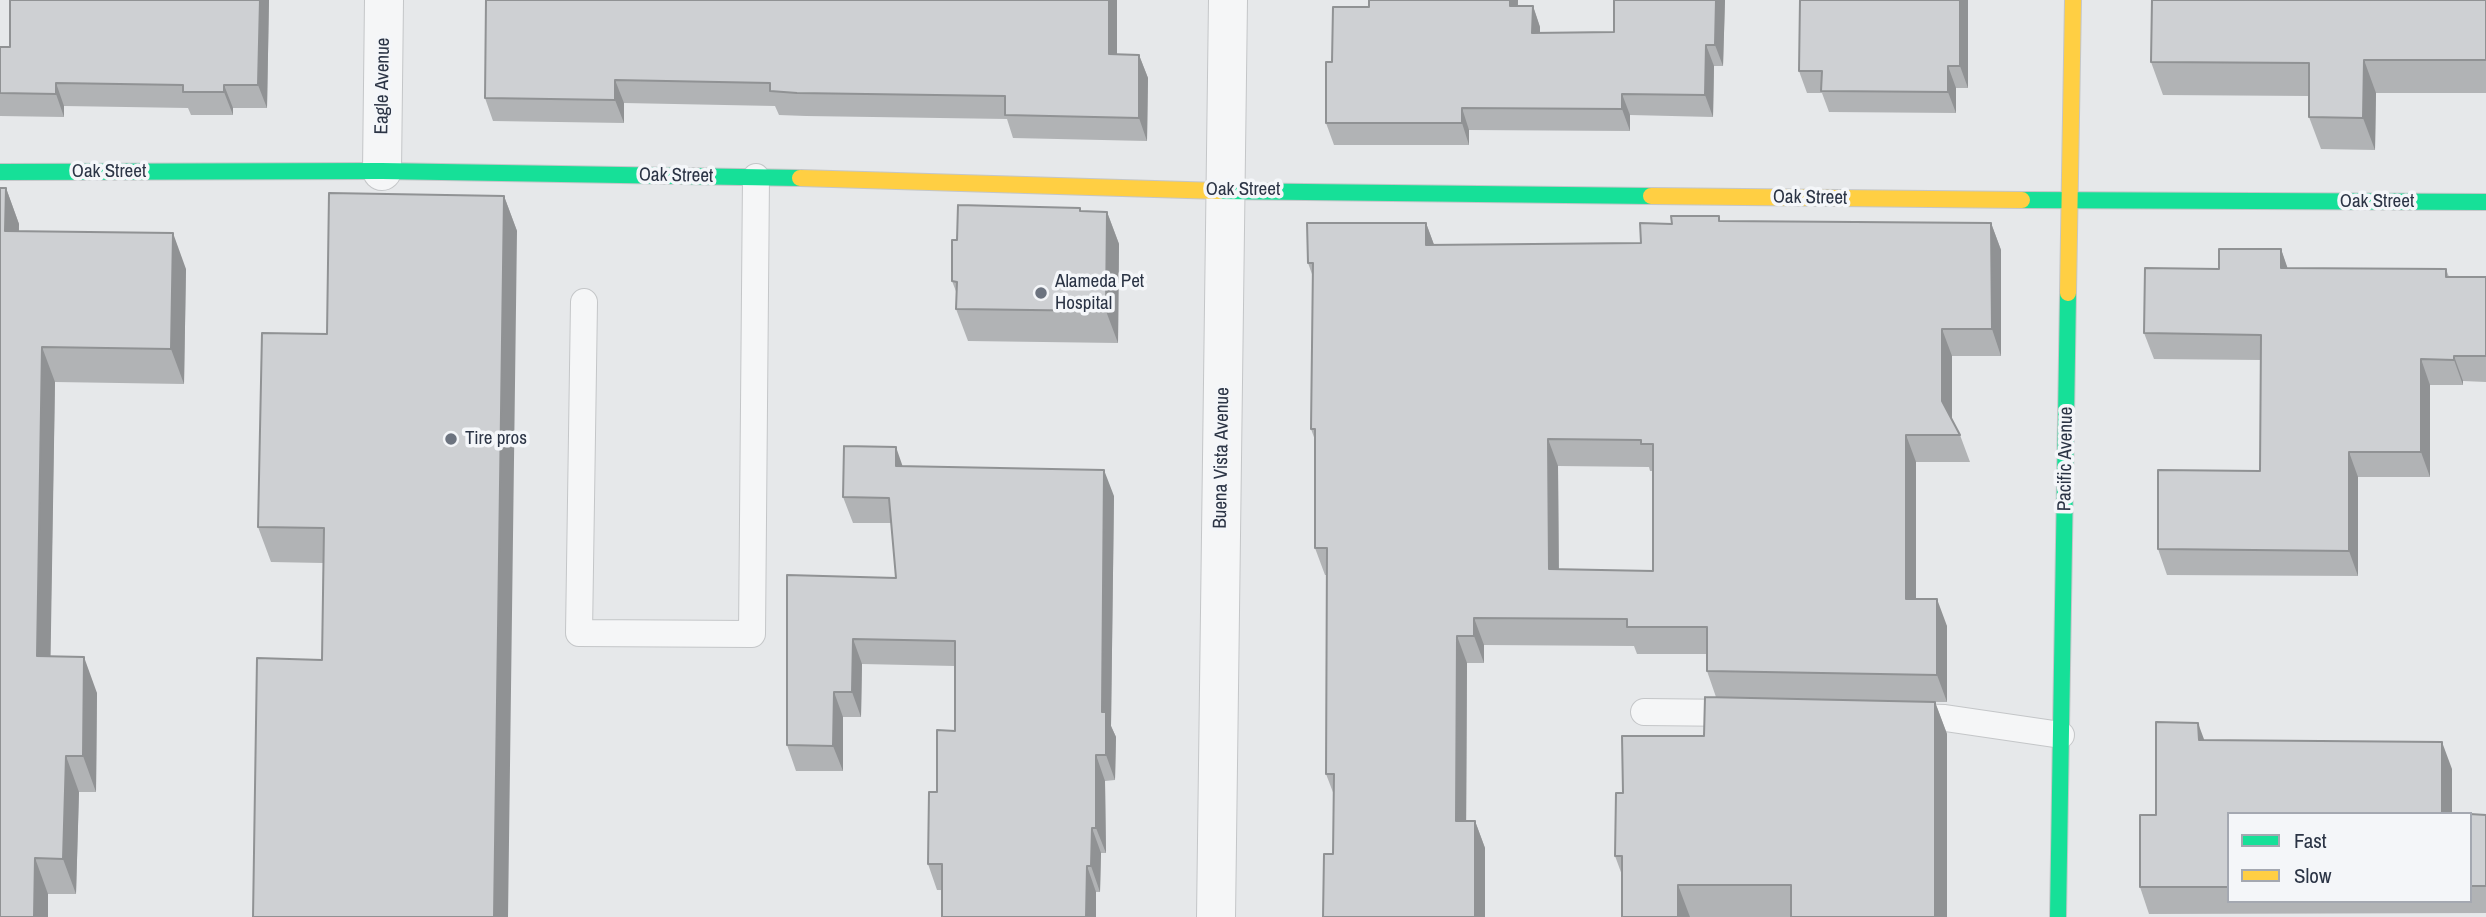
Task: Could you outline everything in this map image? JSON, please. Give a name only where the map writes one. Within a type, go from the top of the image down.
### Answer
[{"type":"street","name":"Eagle Avenue","points":[[382,171],[384,0]]},
{"type":"street","name":"Buena Vista Avenue","points":[[1216,917],[1228,0]]},
{"type":"street","name":"Pacific Avenue","points":[[2058,917],[2073,0]]},
{"type":"street","name":"Oak Street","points":[[0,172],[382,171],[756,177],[1225,190],[2071,201],[2486,202]]},
{"type":"lane","points":[[584,302],[579,633],[752,634],[756,177]]},
{"type":"lane","points":[[1644,712],[1769,714]]},
{"type":"lane","points":[[1878,716],[1945,718],[2061,735]]},
{"type":"building","points":[[10,0],[260,0],[258,85],[224,85],[224,92],[183,92],[183,85],[56,83],[56,94],[0,93],[0,47],[10,47]]},
{"type":"building","points":[[486,0],[1109,0],[1109,54],[1139,55],[1139,118],[1005,115],[1005,96],[797,93],[770,91],[770,83],[615,80],[615,100],[485,98]]},
{"type":"building","points":[[1369,0],[1510,0],[1510,6],[1533,6],[1532,33],[1614,32],[1614,0],[1716,0],[1715,45],[1706,45],[1705,95],[1622,94],[1622,109],[1462,108],[1462,123],[1326,123],[1326,62],[1332,62],[1333,7],[1369,7]]},
{"type":"building","points":[[1800,0],[1960,0],[1960,66],[1948,66],[1948,92],[1821,91],[1822,71],[1799,71]]},
{"type":"building","points":[[2152,0],[2486,0],[2486,60],[2364,60],[2363,118],[2309,117],[2309,63],[2151,62]]},
{"type":"building","points":[[0,188],[6,188],[5,231],[173,233],[171,349],[42,347],[37,656],[84,657],[83,756],[66,756],[63,859],[35,858],[34,917],[0,917]]},
{"type":"building","points":[[329,193],[504,196],[494,917],[253,917],[257,658],[322,660],[324,528],[258,527],[262,333],[327,334]]},
{"type":"building","name":"Alameda Pet Hospital","points":[[958,205],[1080,208],[1080,211],[1107,212],[1106,311],[956,309],[957,282],[952,281],[952,240],[957,240]]},
{"type":"building","points":[[1671,216],[1719,216],[1719,221],[1991,223],[1992,329],[1942,329],[1942,401],[1960,435],[1906,435],[1906,599],[1937,599],[1937,675],[1707,671],[1707,627],[1627,627],[1627,619],[1474,618],[1474,636],[1457,636],[1456,821],[1475,821],[1475,917],[1323,917],[1324,854],[1333,854],[1334,774],[1326,774],[1327,548],[1315,548],[1315,429],[1311,429],[1313,263],[1308,263],[1307,223],[1426,223],[1426,245],[1641,243],[1640,223],[1672,224]],"holes":[[[1548,439],[1641,440],[1641,444],[1653,444],[1653,571],[1549,569]]]},
{"type":"building","points":[[2219,249],[2281,249],[2281,268],[2446,269],[2446,277],[2486,277],[2486,356],[2454,356],[2454,360],[2421,359],[2421,452],[2349,452],[2349,551],[2158,549],[2158,470],[2260,471],[2261,335],[2144,333],[2145,268],[2219,269]]},
{"type":"building","points":[[844,446],[896,447],[896,466],[1104,470],[1102,712],[1106,712],[1106,755],[1096,755],[1096,828],[1092,828],[1091,866],[1087,866],[1086,917],[942,917],[942,864],[928,864],[929,792],[937,792],[937,730],[955,731],[955,641],[853,639],[852,692],[834,692],[833,746],[787,745],[787,575],[896,578],[889,498],[843,497]]},
{"type":"building","points":[[1705,697],[1935,702],[1935,917],[1791,917],[1791,885],[1678,885],[1678,917],[1622,917],[1622,856],[1615,856],[1616,793],[1623,793],[1622,736],[1704,736]]},
{"type":"building","points":[[2156,722],[2198,723],[2199,740],[2442,742],[2442,812],[2227,812],[2227,887],[2140,887],[2140,815],[2156,815]]},
{"type":"building","points":[[2472,814],[2486,815],[2486,886],[2472,886]]},
{"type":"traffic: fast","points":[[0,172],[382,171],[800,178]]},
{"type":"traffic: fast","points":[[1219,191],[1651,196]]},
{"type":"traffic: fast","points":[[2022,200],[2486,202]]},
{"type":"traffic: fast","points":[[2058,917],[2068,293]]},
{"type":"traffic: slow","points":[[2068,293],[2073,0]]},
{"type":"traffic: slow","points":[[800,178],[1219,191]]},
{"type":"traffic: slow","points":[[1651,196],[2022,200]]},
{"type":"place","name":"Alameda Pet Hospital","points":[[1041,293]]},
{"type":"place","name":"Tire pros","points":[[451,439]]}]
